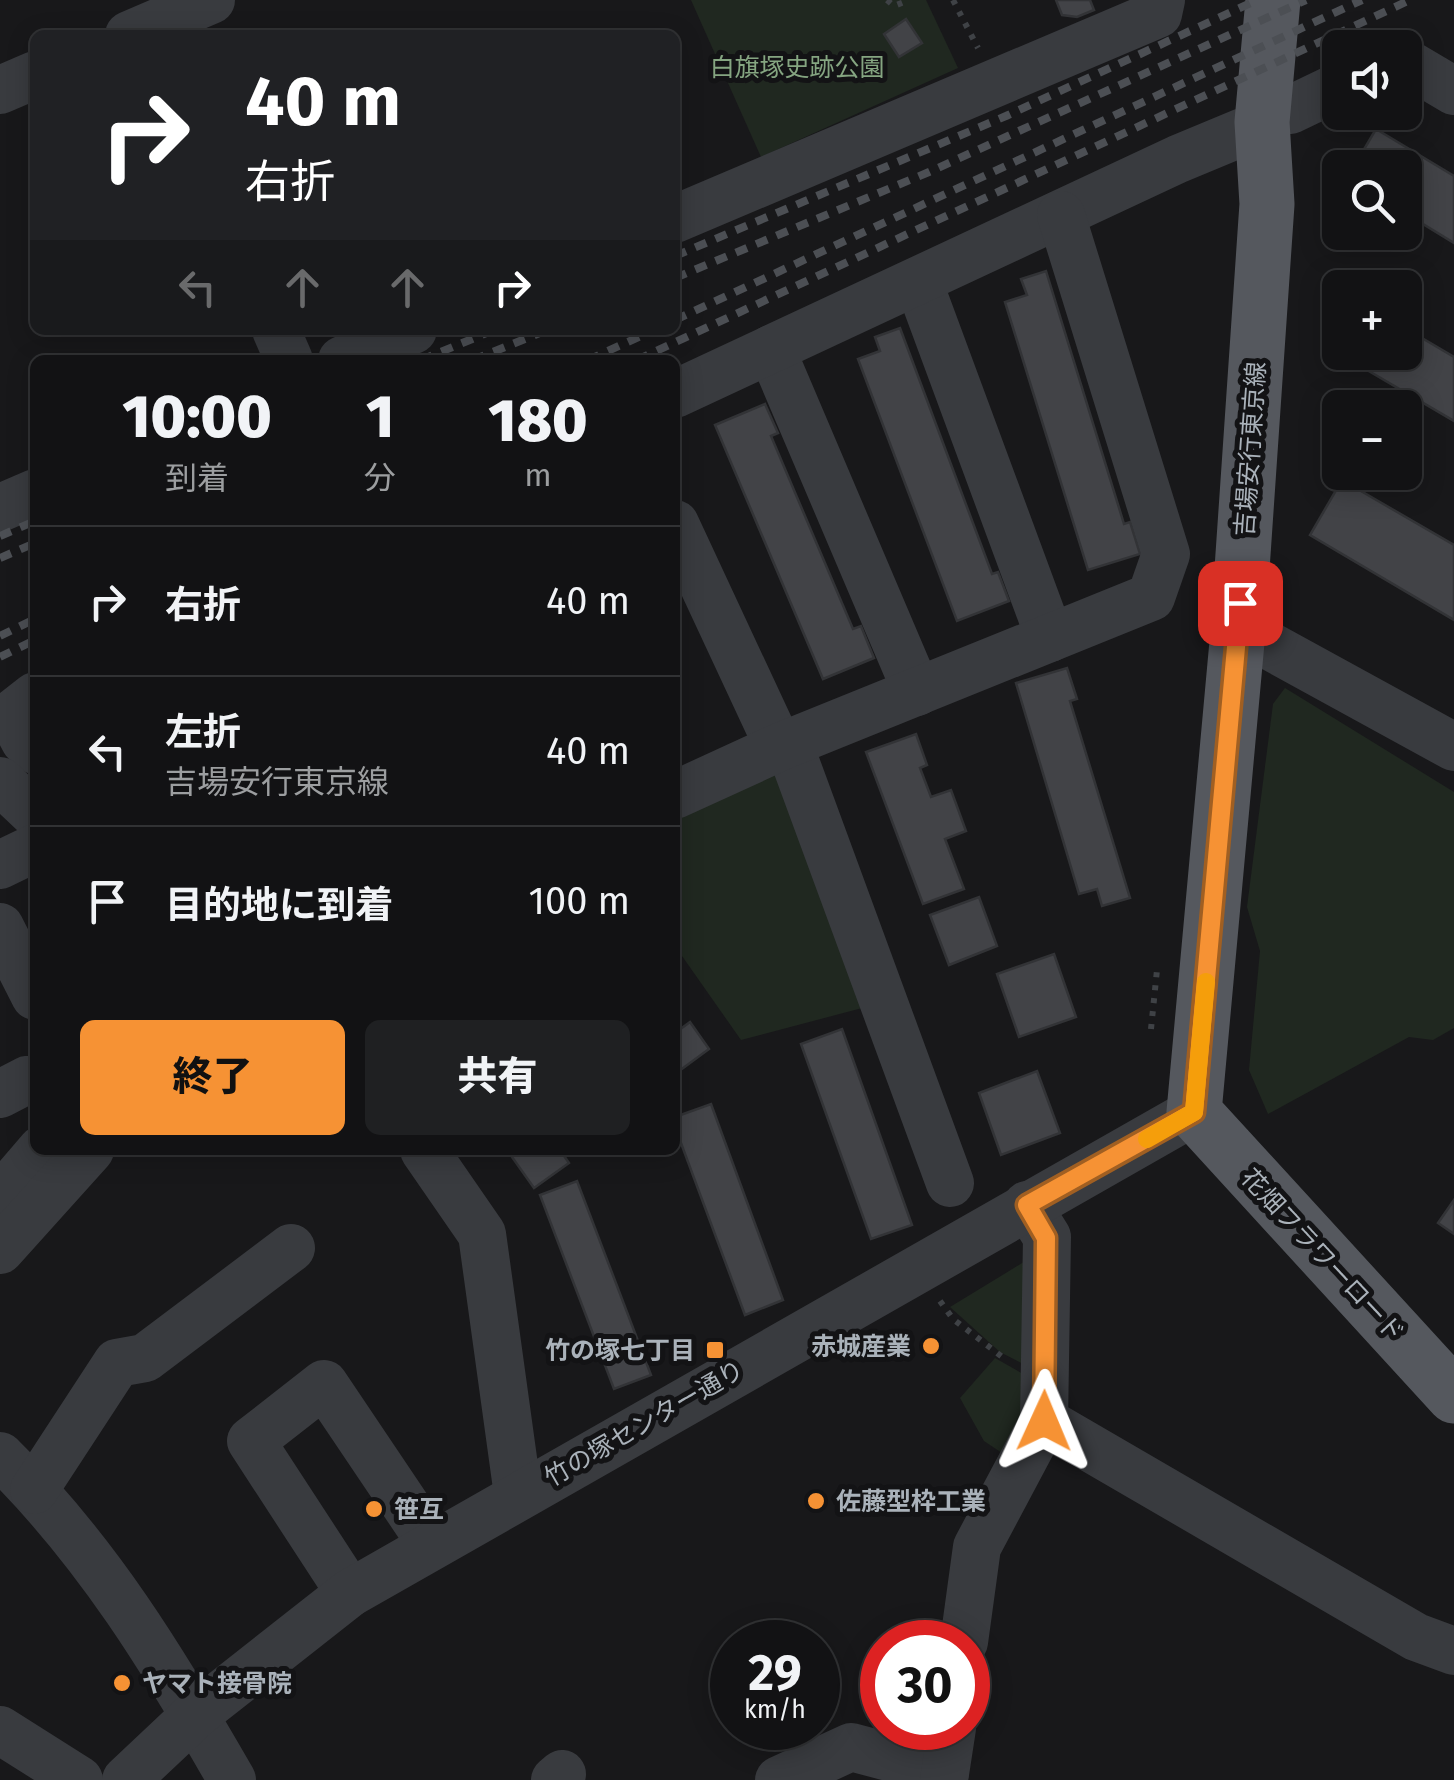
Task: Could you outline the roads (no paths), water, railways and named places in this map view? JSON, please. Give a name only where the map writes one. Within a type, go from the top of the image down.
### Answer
[{"type":"main road","name":"吉場安行東京線","points":[[1267,204],[1262,122],[1272,0]]},
{"type":"main road","name":"吉場安行東京線","points":[[1194,1112],[1237,642],[1267,204],[1267,121],[1301,0]]},
{"type":"main road","name":"花畑フラワーロード","points":[[1194,1112],[1454,1396]]},
{"type":"street","points":[[140,24],[211,0]]},
{"type":"street","points":[[680,217],[1158,14],[1160,0]]},
{"type":"street","points":[[1422,72],[1454,92]]},
{"type":"street","points":[[0,90],[30,77]]},
{"type":"street","points":[[680,392],[1322,95]]},
{"type":"street","points":[[680,793],[782,746],[1152,596],[1166,554],[1061,216]]},
{"type":"street","points":[[918,281],[1050,638]]},
{"type":"street","points":[[354,355],[401,335]]},
{"type":"street","points":[[771,349],[917,692]]},
{"type":"street","points":[[0,508],[30,495]]},
{"type":"street","points":[[680,535],[771,730],[796,764],[950,1183]]},
{"type":"street","points":[[1237,642],[1270,646],[1454,747]]},
{"type":"street","points":[[30,700],[11,715],[30,746]]},
{"type":"street","points":[[0,782],[30,809]]},
{"type":"street","points":[[0,865],[30,850]]},
{"type":"street","points":[[0,927],[24,985]]},
{"type":"street","name":"竹の塚センター通り","points":[[126,1780],[195,1715],[350,1593],[431,1543],[1194,1112]]},
{"type":"street","points":[[0,1198],[38,1155]]},
{"type":"street","points":[[0,1250],[86,1155]]},
{"type":"street","points":[[427,1155],[482,1234],[518,1496]]},
{"type":"street","points":[[967,1620],[977,1547],[1044,1421],[1046,1238],[1027,1205]]},
{"type":"street","points":[[34,1490],[118,1363],[144,1358],[291,1248]]},
{"type":"street","points":[[350,1593],[250,1440],[324,1384],[431,1543]]},
{"type":"street","points":[[1044,1421],[1416,1637],[1454,1651]]},
{"type":"street","points":[[0,1456],[34,1490],[113,1586],[232,1780]]},
{"type":"street","points":[[0,1730],[78,1780]]},
{"type":"street","points":[[779,1780],[851,1746],[947,1760]]},
{"type":"railway","points":[[680,254],[1006,116],[1257,0]]},
{"type":"railway","points":[[680,276],[929,172],[1306,0]]},
{"type":"railway","points":[[680,318],[1362,0]]},
{"type":"railway","points":[[648,355],[1410,0]]},
{"type":"railway","points":[[433,355],[482,335]]},
{"type":"railway","points":[[485,355],[535,335]]},
{"type":"railway","points":[[599,355],[643,335]]},
{"type":"railway","points":[[0,536],[30,523]]},
{"type":"railway","points":[[0,558],[30,545]]},
{"type":"railway","points":[[0,636],[30,621]]},
{"type":"railway","points":[[0,657],[30,642]]},
{"type":"place","name":"赤城産業","points":[[931,1346]]},
{"type":"place","name":"竹の塚七丁目","points":[[715,1350]]},
{"type":"place","name":"佐藤型枠工業","points":[[816,1501]]},
{"type":"place","name":"笹互","points":[[374,1509]]},
{"type":"place","name":"ヤマト接骨院","points":[[122,1683]]},
{"type":"park label","name":"白旗塚史跡公園","points":[[797,67]]}]
